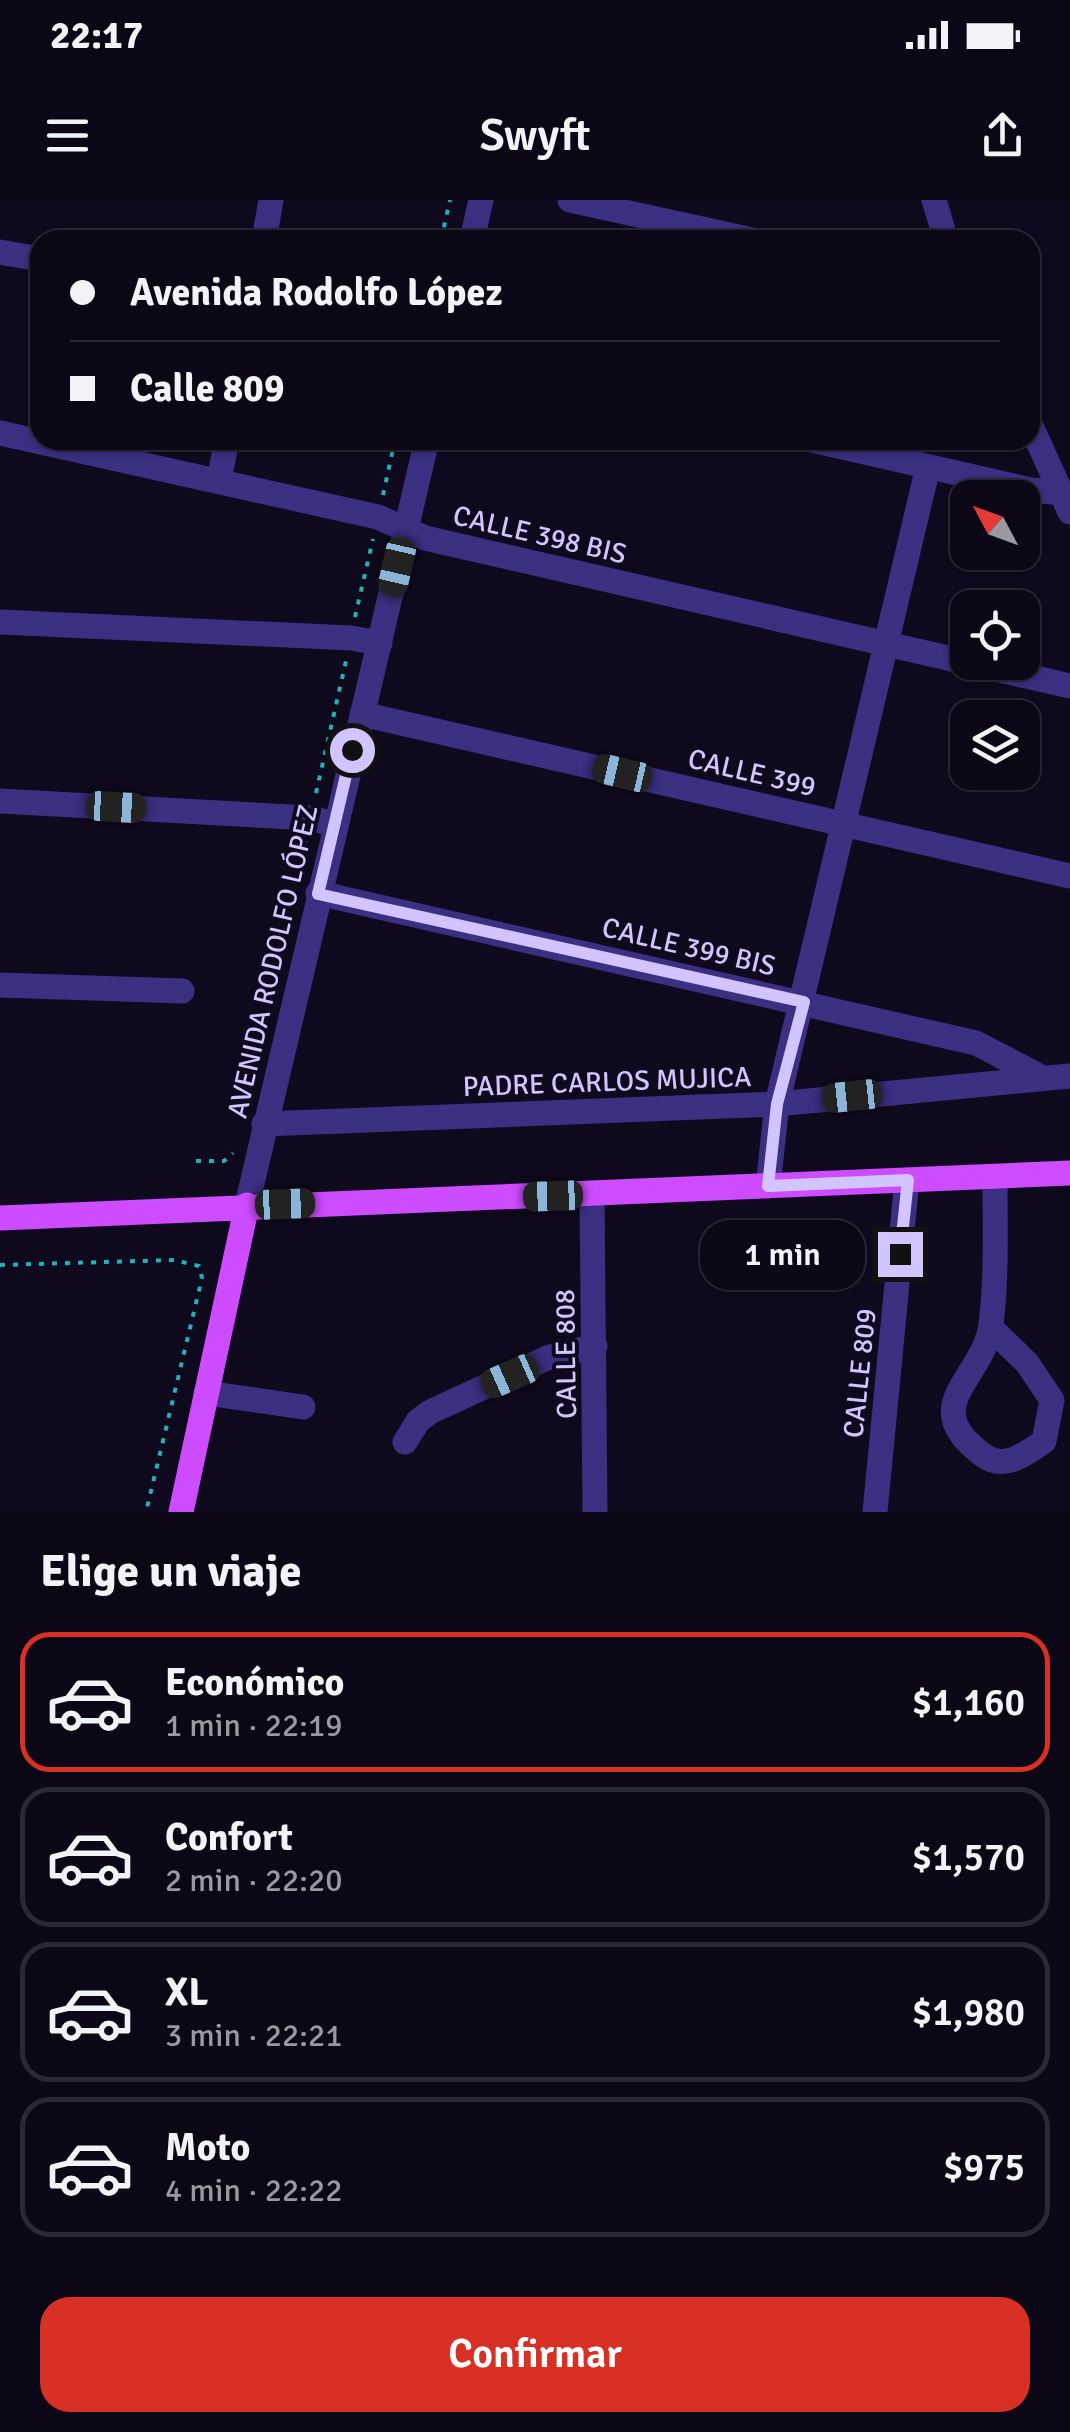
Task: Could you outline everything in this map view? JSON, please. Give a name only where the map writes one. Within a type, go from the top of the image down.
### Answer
[{"type":"main road","points":[[0,1218],[1070,1173]]},
{"type":"main road","points":[[181,1512],[247,1205]]},
{"type":"street","points":[[266,230],[271,200]]},
{"type":"street","points":[[474,230],[482,200]]},
{"type":"street","points":[[570,200],[706,230]]},
{"type":"street","points":[[934,200],[943,230]]},
{"type":"street","points":[[0,252],[30,257]]},
{"type":"street","name":"CALLE 398 BIS","points":[[0,433],[30,439]]},
{"type":"street","points":[[1040,445],[1067,502]]},
{"type":"street","name":"CALLE 398 BIS","points":[[79,450],[382,518],[425,538],[1070,686]]},
{"type":"street","points":[[219,480],[225,450]]},
{"type":"street","name":"AVENIDA RODOLFO LÓPEZ","points":[[247,1205],[424,450]]},
{"type":"street","points":[[855,450],[1031,490],[1067,502]]},
{"type":"street","points":[[768,1186],[777,1104],[928,467]]},
{"type":"street","points":[[0,622],[351,638],[380,643]]},
{"type":"street","name":"CALLE 399","points":[[362,714],[1070,876]]},
{"type":"street","points":[[0,801],[310,818],[334,824]]},
{"type":"street","name":"CALLE 399 BIS","points":[[318,894],[976,1043],[1041,1077]]},
{"type":"street","points":[[0,985],[182,991]]},
{"type":"street","name":"PADRE CARLOS MUJICA","points":[[264,1124],[777,1104],[1070,1076]]},
{"type":"street","points":[[991,1328],[1027,1363],[1052,1400],[1044,1441],[1018,1460],[990,1461],[954,1428],[952,1404],[991,1328],[995,1178]]},
{"type":"street","name":"CALLE 809","points":[[875,1512],[908,1180]]},
{"type":"street","name":"CALLE 808","points":[[592,1196],[595,1512]]},
{"type":"street","points":[[406,1442],[418,1421],[430,1412],[548,1358],[595,1346]]},
{"type":"street","points":[[206,1394],[303,1406]]},
{"type":"path","points":[[442,230],[450,200]]},
{"type":"path","points":[[0,1265],[174,1260],[199,1266],[202,1278],[146,1512]]},
{"type":"route","points":[[352,750],[318,894],[804,1002],[777,1104],[768,1186],[908,1180],[900,1254]]}]
